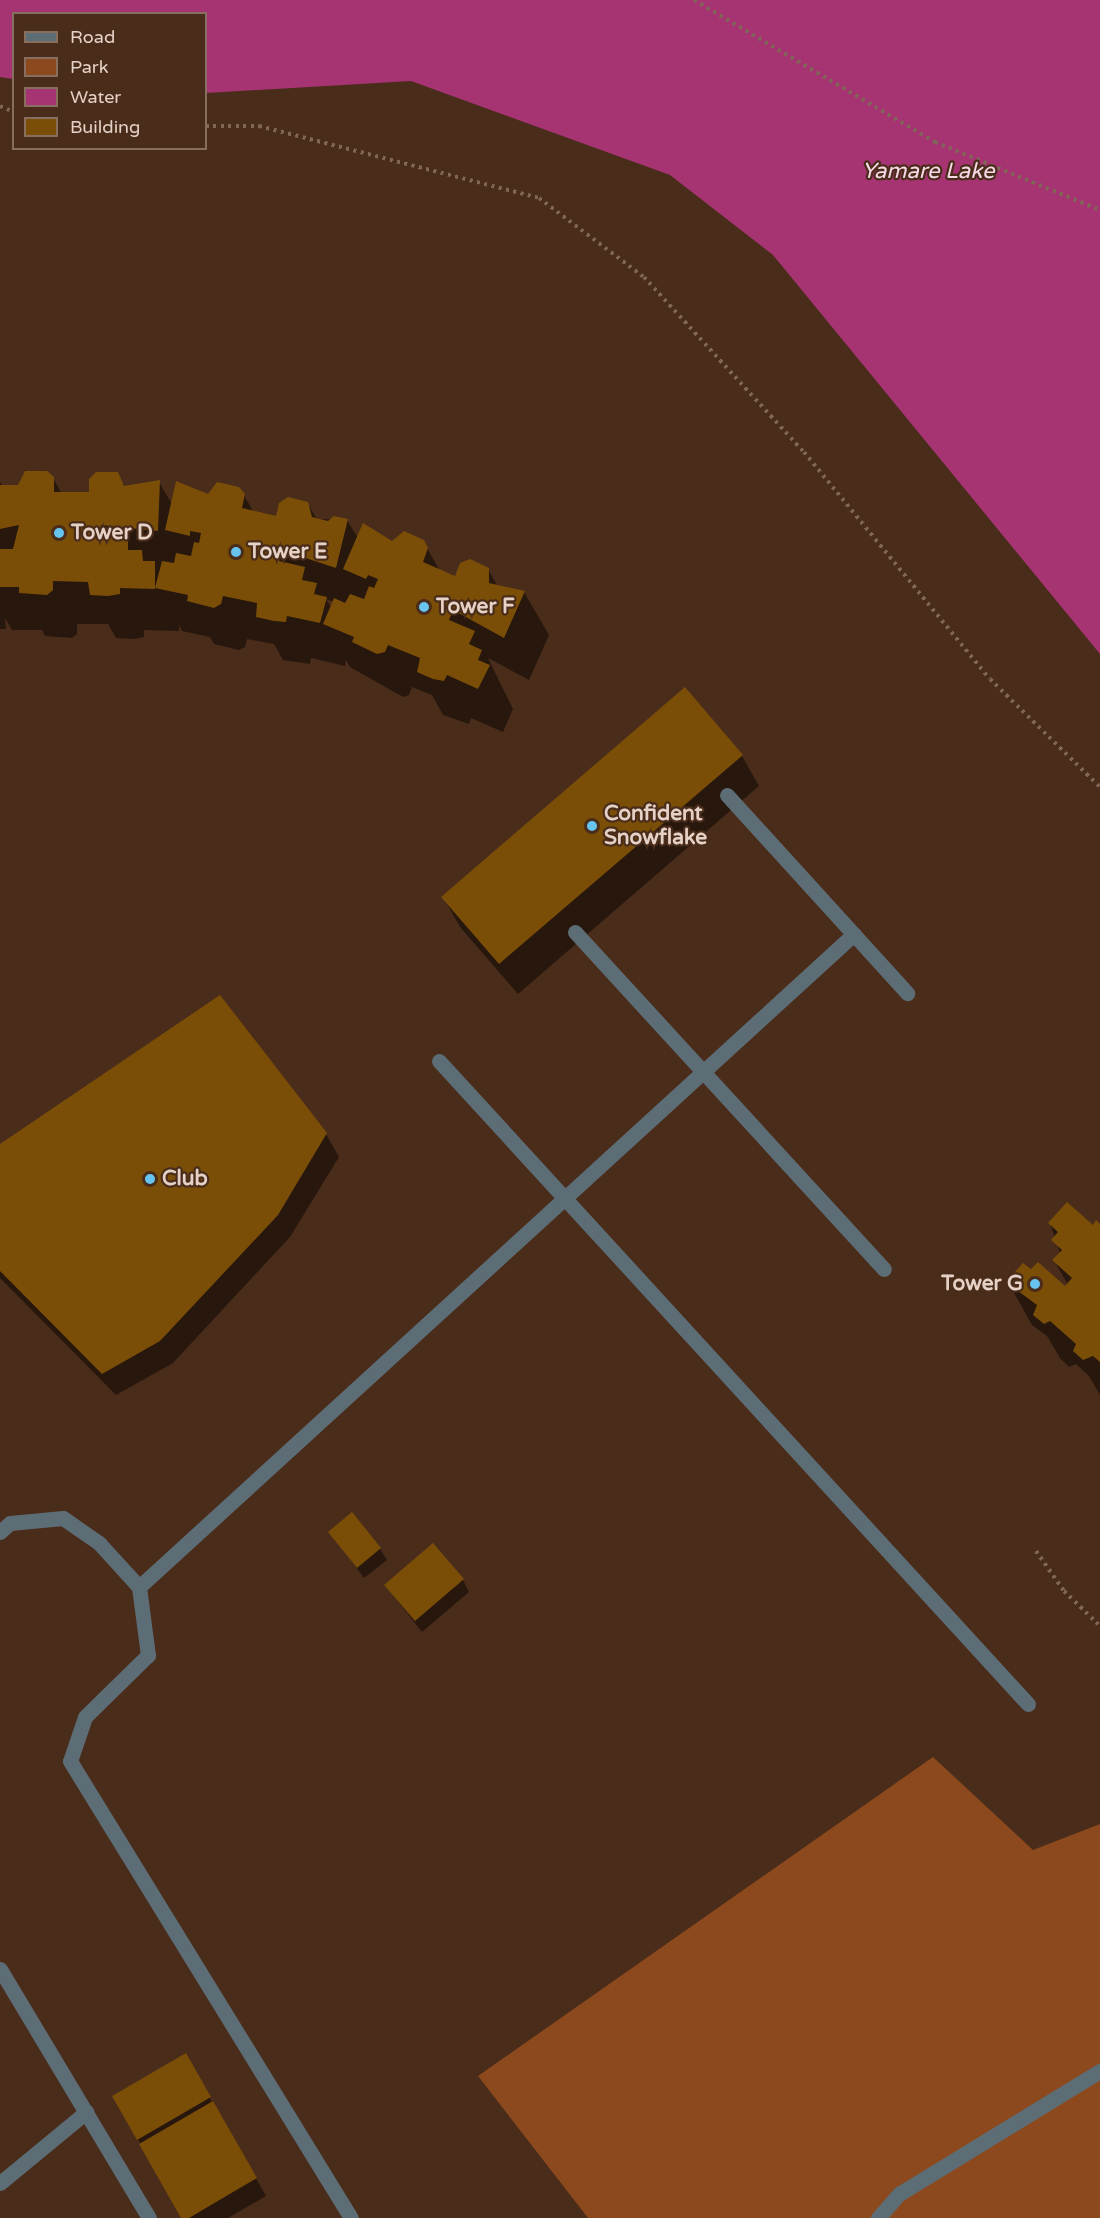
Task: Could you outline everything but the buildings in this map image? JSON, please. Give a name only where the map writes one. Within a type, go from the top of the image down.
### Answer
[{"type":"street","points":[[726,795],[907,993]]},
{"type":"street","points":[[575,932],[884,1269]]},
{"type":"street","points":[[139,1587],[854,934]]},
{"type":"street","points":[[439,1061],[1028,1704]]},
{"type":"street","points":[[0,1532],[10,1523],[63,1518],[99,1543],[139,1587],[147,1655],[85,1717],[69,1761],[351,2218]]},
{"type":"street","points":[[0,1969],[149,2218]]},
{"type":"street","points":[[878,2218],[899,2194],[1100,2071]]},
{"type":"street","points":[[0,2184],[86,2112]]},
{"type":"path","points":[[694,0],[935,142],[1100,210]]},
{"type":"path","points":[[207,126],[259,126],[539,198],[644,277],[804,452],[990,679],[1100,787]]},
{"type":"path","points":[[1036,1551],[1064,1591],[1100,1626]]},
{"type":"green space","points":[[933,1757],[1033,1850],[1100,1824],[1100,2218],[588,2218],[478,2076]]},
{"type":"water","name":"Yamare Lake","points":[[0,0],[1100,0],[1100,654],[773,255],[670,175],[411,81],[207,93],[207,12],[12,12],[12,79],[0,77]]},
{"type":"place","name":"Tower D","points":[[59,533]]},
{"type":"place","name":"Tower E","points":[[236,552]]},
{"type":"place","name":"Tower F","points":[[424,607]]},
{"type":"place","name":"Confident Snowflake","points":[[592,826]]},
{"type":"place","name":"Club","points":[[150,1179]]},
{"type":"place","name":"Tower G","points":[[1035,1284]]}]
